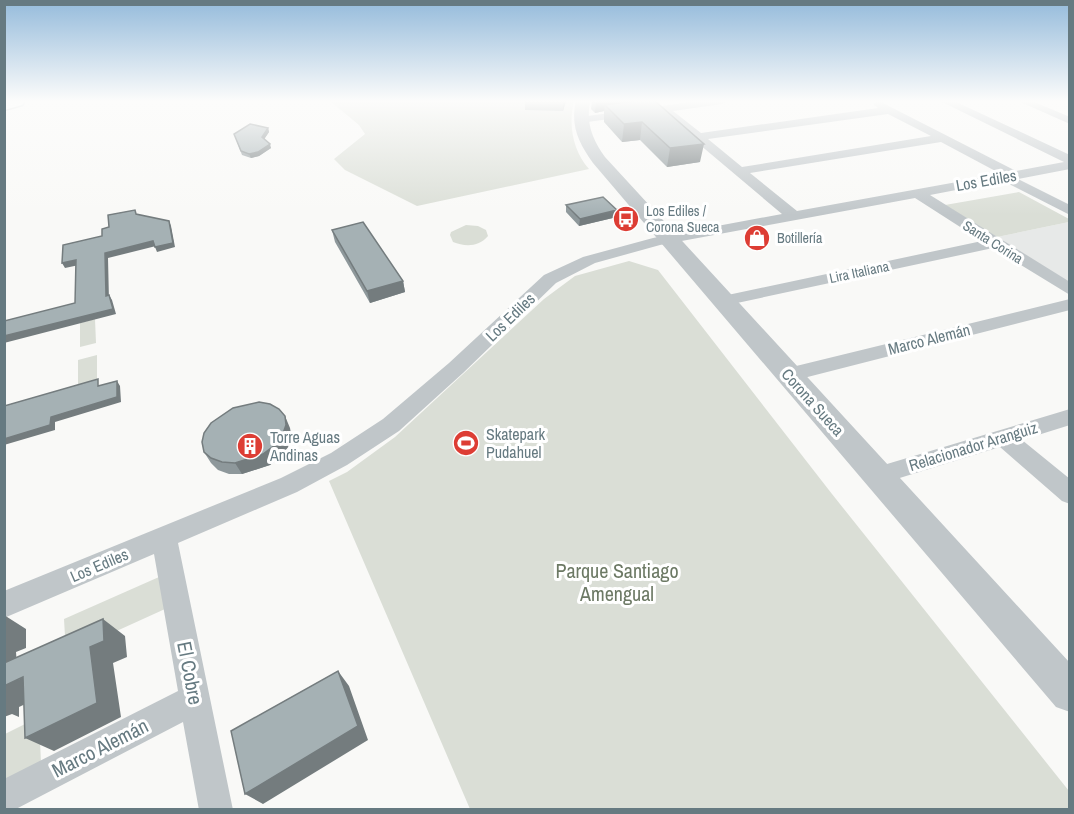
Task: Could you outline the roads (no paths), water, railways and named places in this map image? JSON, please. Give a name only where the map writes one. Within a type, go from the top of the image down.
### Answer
[{"type":"street","name":"Corona Sueca","points":[[586,139],[598,160],[1070,693]]},
{"type":"street","points":[[701,139],[794,216]]},
{"type":"street","points":[[740,171],[937,139]]},
{"type":"street","points":[[945,139],[1070,210]]},
{"type":"street","points":[[1025,139],[1070,160]]},
{"type":"street","name":"Los Ediles","points":[[4,605],[289,485],[339,459],[391,425],[456,368],[550,279],[570,268],[611,252],[668,239],[1070,165]]},
{"type":"street","name":"Santa Corina","points":[[917,193],[1070,290]]},
{"type":"street","name":"Lira Italiana","points":[[723,301],[995,243]]},
{"type":"street","name":"Marco Alemán","points":[[788,375],[1070,304]]},
{"type":"street","name":"Relacionador Aranguiz","points":[[877,476],[1070,417]]},
{"type":"street","points":[[1004,437],[1070,494]]},
{"type":"street","name":"El Cobre","points":[[164,537],[216,810]]},
{"type":"street","name":"Marco Alemán","points":[[4,796],[195,699]]},
{"type":"place","name":"Los Ediles / Corona Sueca","points":[[626,219]]},
{"type":"place","name":"Botillería","points":[[757,238]]},
{"type":"place","name":"Skatepark Pudahuel","points":[[466,443]]},
{"type":"place","name":"Torre Aguas Andinas","points":[[250,446]]},
{"type":"park label","name":"Parque Santiago Amengual","points":[[617,582]]}]
